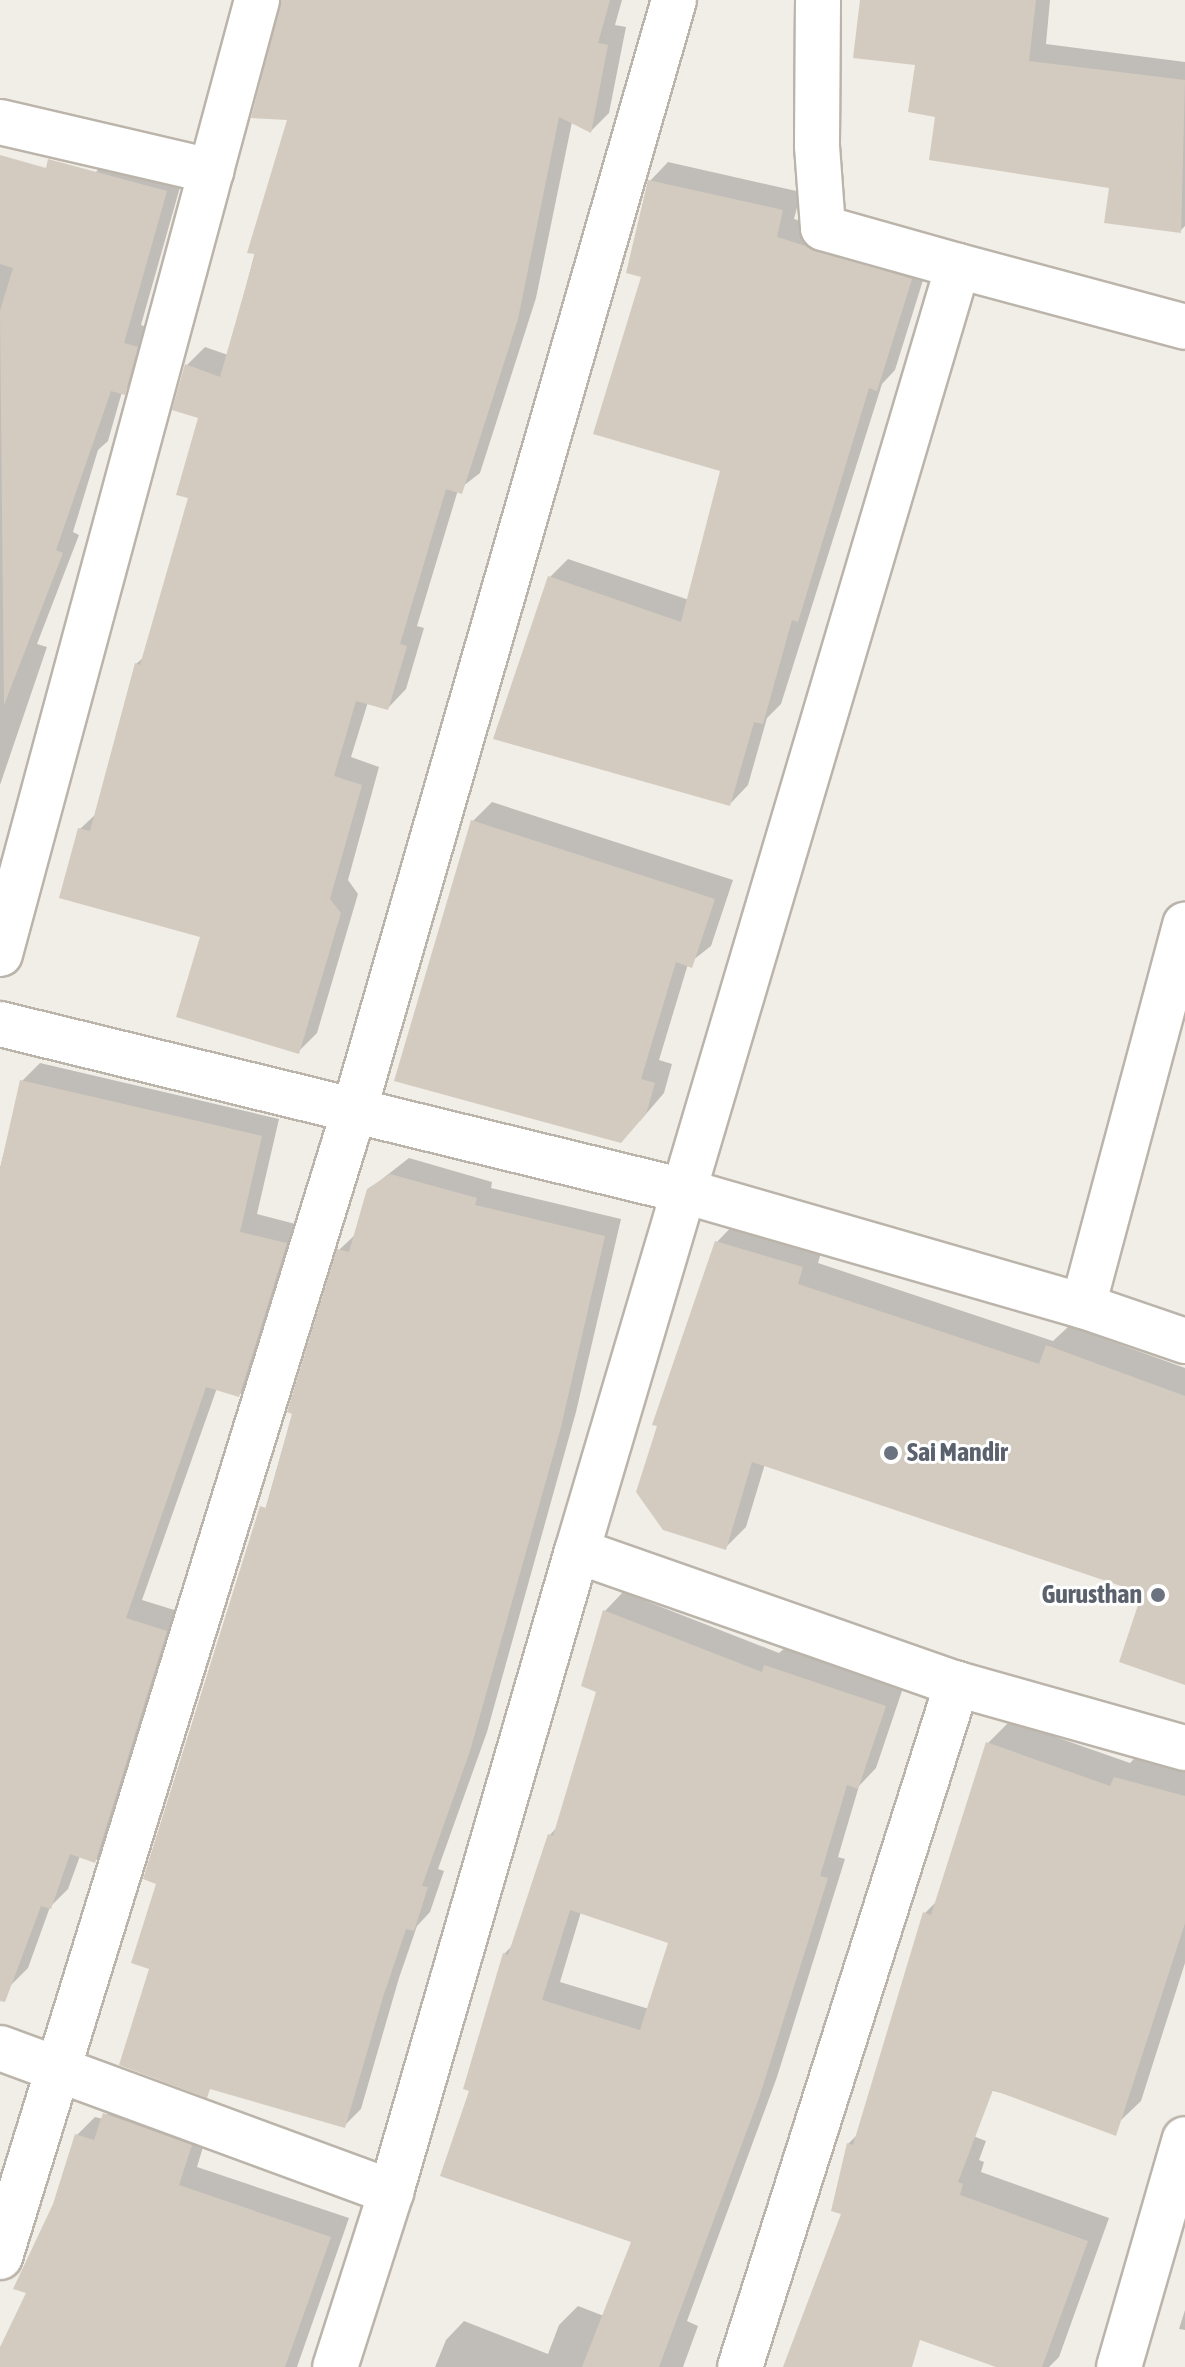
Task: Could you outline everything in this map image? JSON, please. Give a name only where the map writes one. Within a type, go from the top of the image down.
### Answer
[{"type":"street","points":[[0,954],[257,0]]},
{"type":"street","points":[[0,2257],[61,2071],[354,1111],[674,0]]},
{"type":"street","points":[[818,0],[817,146],[823,228],[1185,327]]},
{"type":"street","points":[[0,122],[211,171]]},
{"type":"street","points":[[335,2367],[391,2192],[577,1551],[958,266]]},
{"type":"street","points":[[1083,1306],[1185,924]]},
{"type":"street","points":[[0,1024],[684,1191],[1083,1306],[1185,1341]]},
{"type":"street","points":[[577,1551],[957,1684],[1185,1748]]},
{"type":"street","points":[[740,2367],[957,1684]]},
{"type":"street","points":[[0,2048],[391,2192]]},
{"type":"street","points":[[1119,2367],[1185,2139]]},
{"type":"building","points":[[281,0],[610,0],[598,43],[608,45],[591,133],[559,117],[518,319],[462,494],[446,489],[400,644],[407,646],[388,710],[356,701],[334,776],[362,785],[330,899],[341,913],[299,1054],[176,1017],[200,937],[59,898],[78,828],[90,831],[135,663],[140,665],[188,498],[176,495],[198,418],[172,410],[185,364],[220,377],[255,254],[247,253],[287,120],[251,118]]},
{"type":"building","points":[[860,0],[1036,0],[1029,61],[1185,80],[1181,233],[1104,223],[1109,188],[929,160],[935,117],[908,112],[915,65],[853,58]]},
{"type":"building","points":[[0,155],[46,168],[48,159],[167,191],[124,343],[138,347],[125,395],[111,391],[56,550],[63,553],[4,705],[0,311],[13,268],[0,264]]},
{"type":"building","points":[[648,180],[783,210],[777,237],[912,279],[877,391],[869,388],[798,622],[792,620],[763,724],[754,722],[730,806],[493,739],[548,576],[681,622],[720,471],[593,434],[641,277],[626,273]]},
{"type":"building","points":[[471,820],[715,899],[692,968],[676,962],[641,1079],[655,1083],[646,1114],[621,1143],[394,1081]]},
{"type":"building","points":[[20,1080],[262,1136],[240,1232],[287,1243],[239,1397],[206,1387],[126,1618],[167,1631],[95,1863],[70,1854],[51,1909],[41,1906],[5,2002],[0,2001],[0,1169]]},
{"type":"building","points":[[390,1174],[477,1198],[475,1205],[605,1236],[560,1431],[470,1751],[422,1886],[428,1887],[414,1931],[406,1929],[383,1997],[345,2128],[210,2089],[207,2098],[119,2065],[149,1969],[131,1963],[156,1884],[143,1879],[260,1506],[266,1508],[292,1414],[287,1412],[337,1249],[349,1252],[367,1189]]},
{"type":"building","points":[[715,1241],[803,1267],[798,1284],[1039,1364],[1046,1345],[1185,1396],[1185,1685],[1119,1662],[1142,1593],[752,1462],[726,1550],[663,1530],[636,1492],[657,1426],[652,1425]]},
{"type":"building","points":[[603,1610],[762,1672],[764,1665],[886,1706],[858,1789],[847,1785],[820,1876],[828,1878],[759,2098],[659,2367],[582,2367],[631,2242],[440,2176],[469,2091],[463,2089],[503,1953],[508,1955],[548,1834],[553,1836],[596,1692],[581,1686]],"holes":[[[570,1910],[668,1943],[640,2030],[542,2000]]]},
{"type":"building","points":[[986,1742],[1110,1786],[1114,1777],[1185,1796],[1185,1923],[1116,2136],[993,2090],[958,2182],[963,2184],[960,2195],[1088,2241],[1042,2367],[996,2367],[920,2340],[912,2367],[783,2367],[841,2214],[831,2211],[847,2143],[853,2145],[923,1912],[931,1915]]},
{"type":"building","points":[[103,2113],[192,2145],[179,2185],[331,2237],[285,2367],[0,2367],[0,2347],[26,2293],[13,2289],[53,2204],[75,2134],[94,2140]]},
{"type":"place","name":"Sai Mandir","points":[[891,1453]]},
{"type":"place","name":"Gurusthan","points":[[1158,1595]]}]
